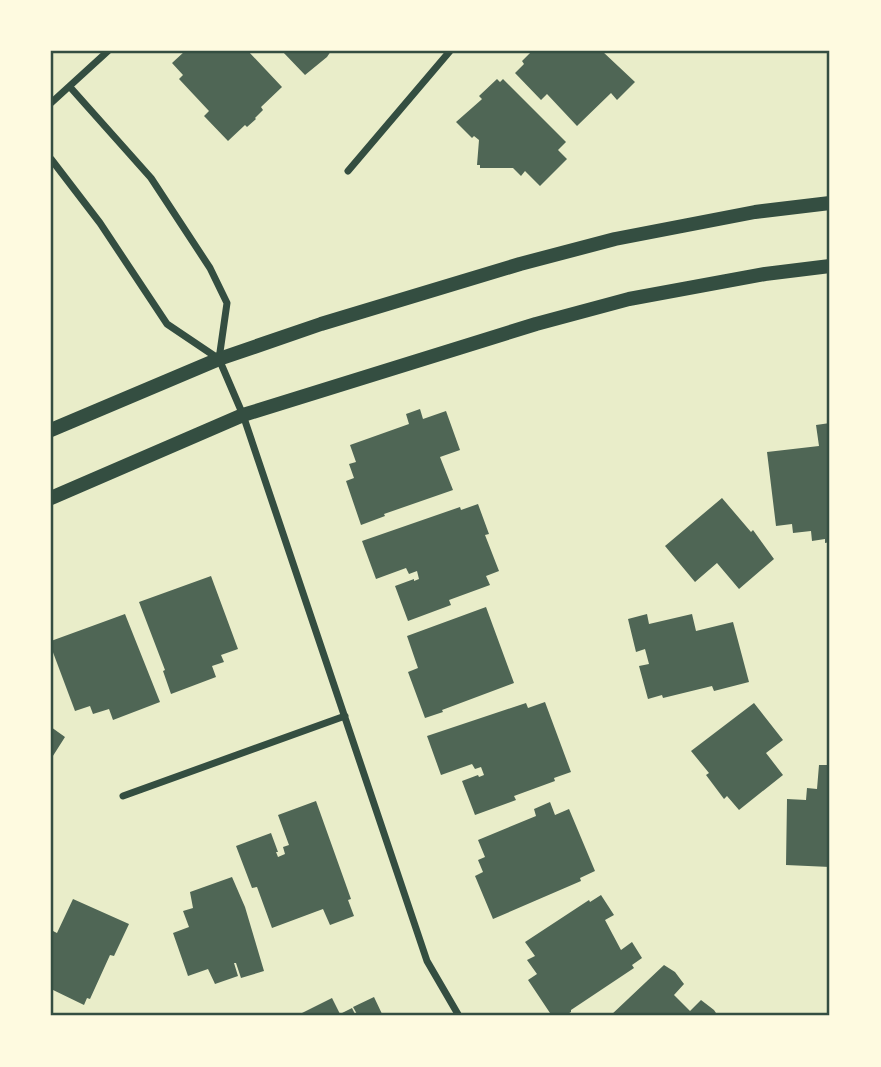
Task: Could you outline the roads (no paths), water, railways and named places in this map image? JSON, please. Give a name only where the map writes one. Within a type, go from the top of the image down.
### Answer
[{"type":"main road","points":[[51,430],[219,359],[348,316],[520,264],[615,239],[755,212],[830,203]]},
{"type":"main road","points":[[51,498],[243,415],[524,328],[629,299],[765,274],[830,266]]},
{"type":"street","points":[[51,103],[108,51]]},
{"type":"street","points":[[348,171],[450,51]]},
{"type":"street","points":[[70,88],[151,178],[210,268],[227,303],[219,359],[243,415],[427,961],[459,1016]]},
{"type":"street","points":[[51,159],[100,223],[167,324],[219,359]]},
{"type":"street","points":[[123,796],[345,716]]}]
